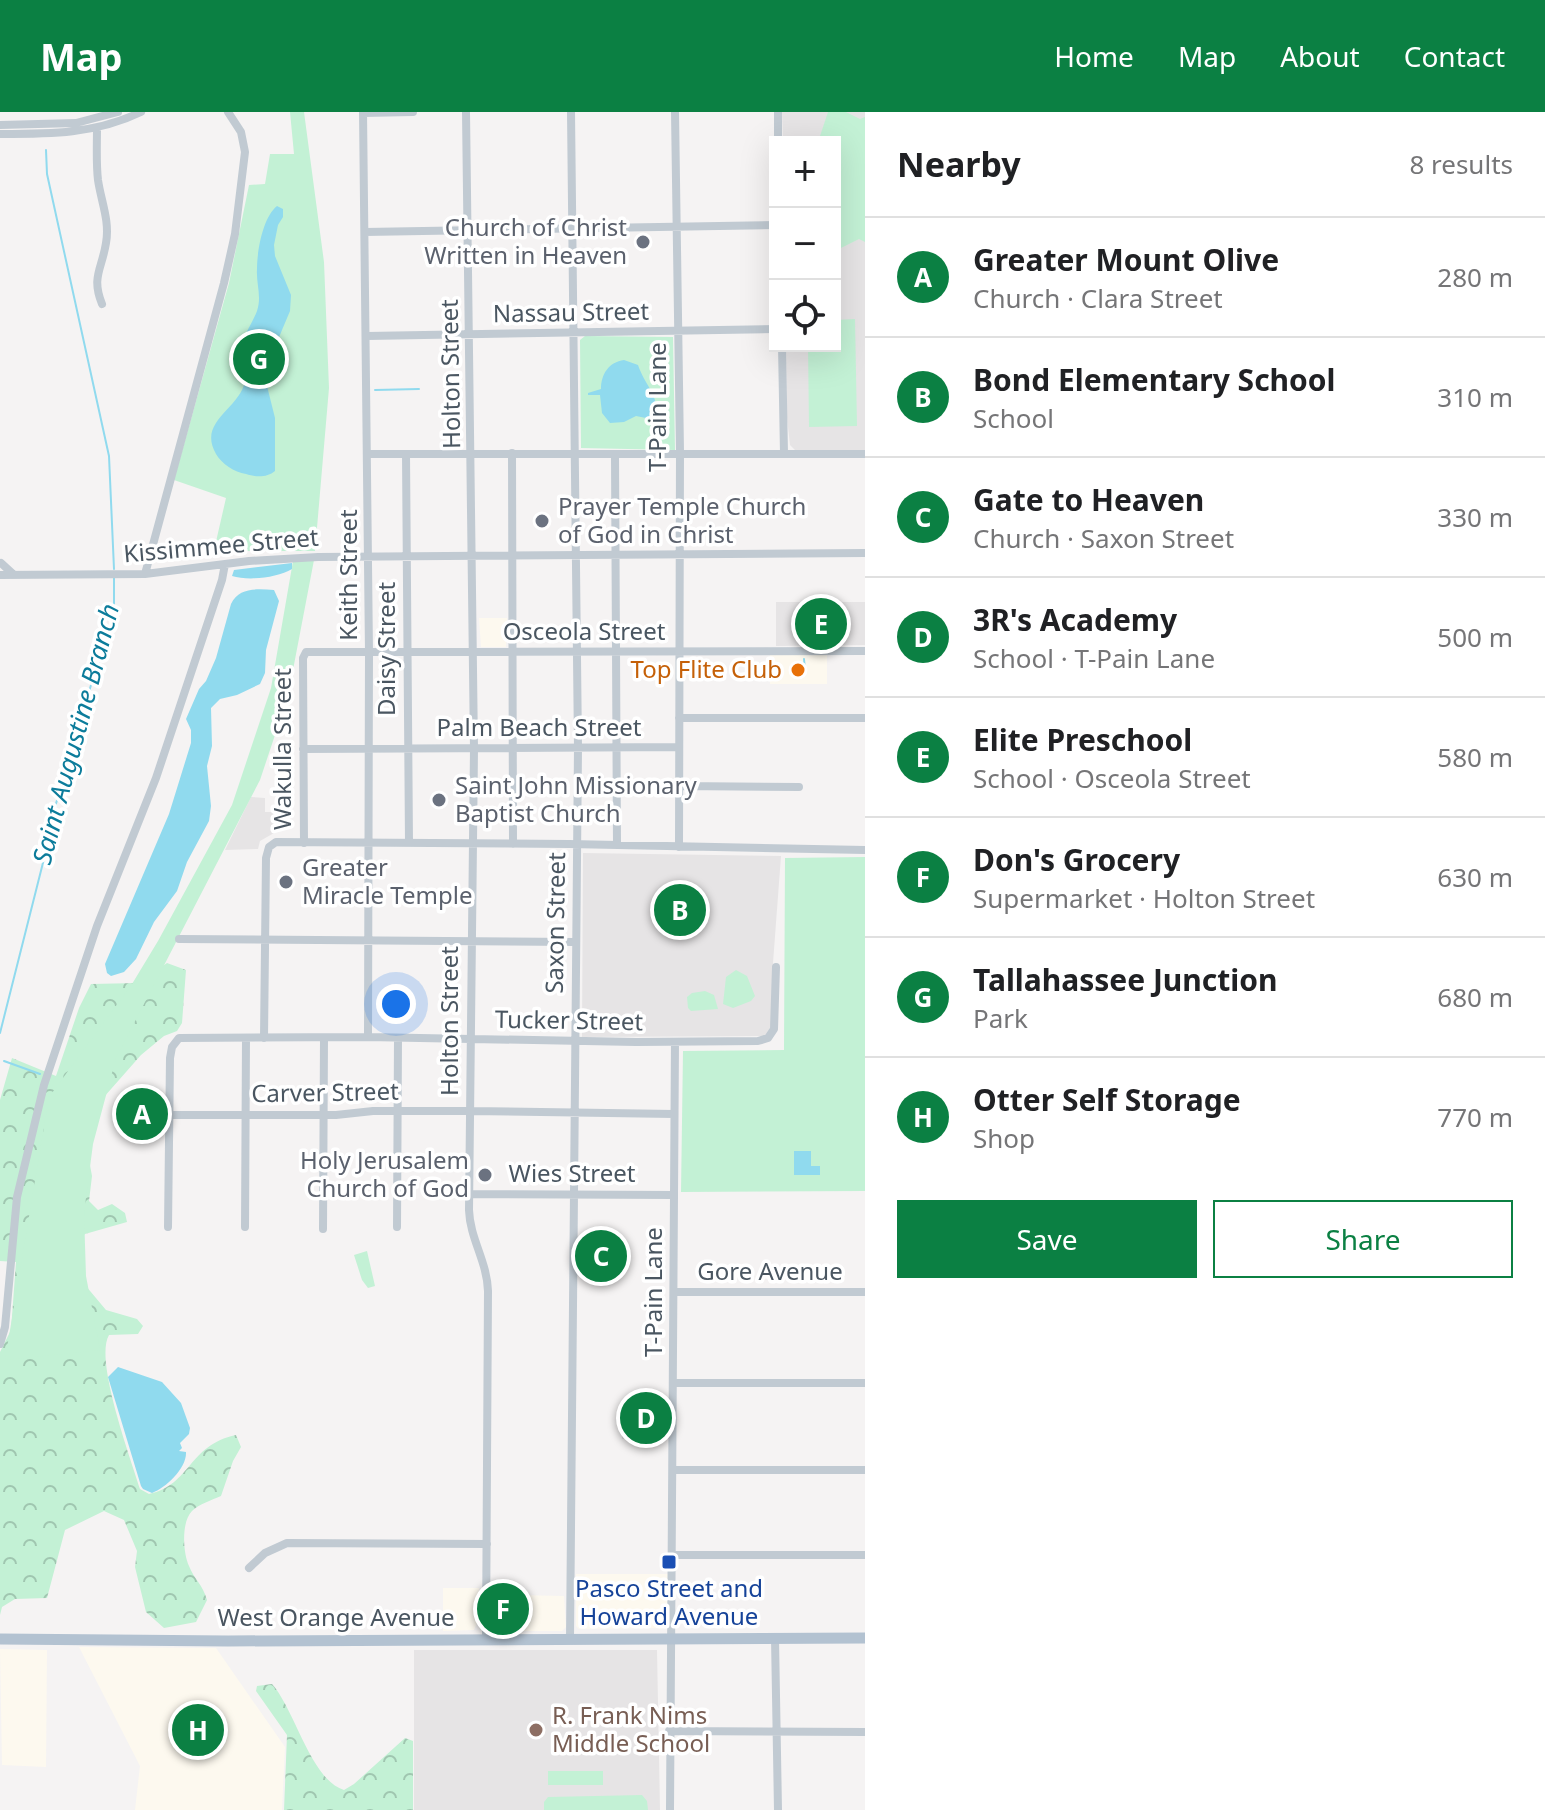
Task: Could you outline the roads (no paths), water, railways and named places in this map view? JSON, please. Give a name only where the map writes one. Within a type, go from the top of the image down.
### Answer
[{"type":"main road","name":"West Orange Avenue","points":[[0,1639],[865,1638]]},
{"type":"street","points":[[0,125],[76,123],[118,112]]},
{"type":"street","points":[[0,134],[63,134],[97,128],[141,112]]},
{"type":"street","points":[[145,574],[226,275],[244,168],[243,138],[228,112]]},
{"type":"street","points":[[363,112],[413,112]]},
{"type":"street","name":"Keith Street","points":[[363,112],[368,454],[368,1037]]},
{"type":"street","name":"Holton Street","points":[[466,112],[474,555],[469,1194],[471,1229],[487,1274],[486,1639]]},
{"type":"street","name":"Saxon Street","points":[[570,1639],[578,748],[571,112]]},
{"type":"street","name":"T-Pain Lane","points":[[675,112],[679,331],[679,847]]},
{"type":"street","points":[[778,112],[778,136]]},
{"type":"street","points":[[97,128],[98,180],[106,211],[106,242],[95,282],[102,304]]},
{"type":"street","points":[[365,232],[769,225]]},
{"type":"street","name":"Nassau Street","points":[[367,336],[769,329]]},
{"type":"street","points":[[782,352],[784,454]]},
{"type":"street","points":[[512,453],[513,844]]},
{"type":"street","points":[[368,454],[865,454]]},
{"type":"street","name":"Daisy Street","points":[[406,454],[409,843]]},
{"type":"street","points":[[615,456],[617,845]]},
{"type":"street","name":"Kissimmee Street","points":[[0,567],[13,575],[124,575],[302,557],[865,553]]},
{"type":"street","points":[[0,1344],[5,1327],[17,1197],[53,1057],[97,926],[160,767],[225,564]]},
{"type":"street","name":"Osceola Street","points":[[304,655],[307,652],[865,651]]},
{"type":"street","name":"Wakulla Street","points":[[304,655],[304,843]]},
{"type":"street","points":[[679,718],[865,718]]},
{"type":"street","name":"Palm Beach Street","points":[[303,749],[679,747]]},
{"type":"street","points":[[679,786],[799,787]]},
{"type":"street","points":[[264,1038],[266,855],[271,845],[280,841],[865,850]]},
{"type":"street","points":[[179,939],[575,942]]},
{"type":"street","name":"Tucker Street","points":[[169,1115],[170,1058],[174,1043],[179,1038],[751,1041],[771,1035],[776,1013],[776,967]]},
{"type":"street","points":[[245,1227],[246,1038]]},
{"type":"street","points":[[323,1229],[324,1038]]},
{"type":"street","points":[[397,1227],[398,1038]]},
{"type":"street","name":"T-Pain Lane","points":[[670,1810],[675,1042]]},
{"type":"street","name":"Carver Street","points":[[169,1115],[324,1115],[397,1111],[674,1114]]},
{"type":"street","points":[[168,1227],[169,1115]]},
{"type":"street","name":"Wies Street","points":[[469,1194],[674,1195]]},
{"type":"street","name":"Gore Avenue","points":[[674,1292],[865,1292]]},
{"type":"street","points":[[674,1383],[865,1383]]},
{"type":"street","points":[[674,1470],[865,1470]]},
{"type":"street","points":[[249,1568],[265,1553],[285,1543],[487,1544]]},
{"type":"street","points":[[673,1555],[865,1555]]},
{"type":"street","points":[[775,1638],[778,1810]]},
{"type":"street","points":[[669,1731],[865,1732]]},
{"type":"water","points":[[277,206],[283,209],[283,217],[278,225],[275,256],[291,295],[290,311],[274,349],[266,382],[275,418],[275,471],[257,476],[237,471],[222,461],[212,443],[212,433],[242,391],[245,381],[240,351],[258,306],[257,262],[262,235],[268,218]]},
{"type":"water","points":[[624,360],[638,365],[656,404],[656,420],[636,416],[624,422],[610,423],[602,413],[600,395],[588,395],[601,389],[602,378],[610,366]]},
{"type":"water","points":[[292,563],[292,569],[271,576],[232,576],[234,570]]},
{"type":"water","points":[[274,590],[279,601],[266,650],[265,673],[260,684],[220,699],[211,708],[212,746],[207,766],[211,806],[209,821],[187,862],[177,891],[154,922],[136,959],[124,972],[111,976],[105,964],[169,814],[191,743],[191,730],[186,719],[216,658],[231,604],[244,592]]},
{"type":"water","points":[[794,1151],[811,1151],[811,1166],[820,1166],[820,1175],[794,1175]]},
{"type":"water","points":[[118,1367],[162,1382],[181,1403],[190,1428],[189,1434],[180,1443],[182,1448],[179,1451],[186,1452],[179,1471],[152,1493],[141,1486],[108,1377]]},
{"type":"waterway","name":"Saint Augustine Branch","points":[[46,150],[47,174],[109,456],[114,569]]},
{"type":"waterway","points":[[375,390],[419,389]]},
{"type":"waterway","name":"Saint Augustine Branch","points":[[0,1033],[55,807],[91,685],[114,621],[114,576]]},
{"type":"waterway","points":[[804,659],[805,670]]},
{"type":"waterway","points":[[4,1061],[40,1074]]},
{"type":"place","name":"Church of Christ Written in Heaven","points":[[643,242]]},
{"type":"place","name":"Tallahassee Junction","points":[[259,359]]},
{"type":"place","name":"Prayer Temple Church of God in Christ","points":[[542,521]]},
{"type":"place","name":"Elite Preschool","points":[[821,624]]},
{"type":"place","name":"Top Flite Club","points":[[798,670]]},
{"type":"place","name":"Saint John Missionary Baptist Church","points":[[439,800]]},
{"type":"place","name":"Greater Miracle Temple","points":[[286,882]]},
{"type":"place","name":"Bond Elementary School","points":[[680,910]]},
{"type":"place","name":"Greater Mount Olive","points":[[142,1114]]},
{"type":"place","name":"Holy Jerusalem Church of God","points":[[485,1175]]},
{"type":"place","name":"Gate to Heaven","points":[[601,1256]]},
{"type":"place","name":"3R's Academy","points":[[646,1418]]},
{"type":"place","name":"Pasco Street and Howard Avenue","points":[[669,1562]]},
{"type":"place","name":"Don's Grocery","points":[[503,1609]]},
{"type":"place","name":"Otter Self Storage","points":[[198,1730]]},
{"type":"place","name":"R. Frank Nims Middle School","points":[[536,1730]]}]
